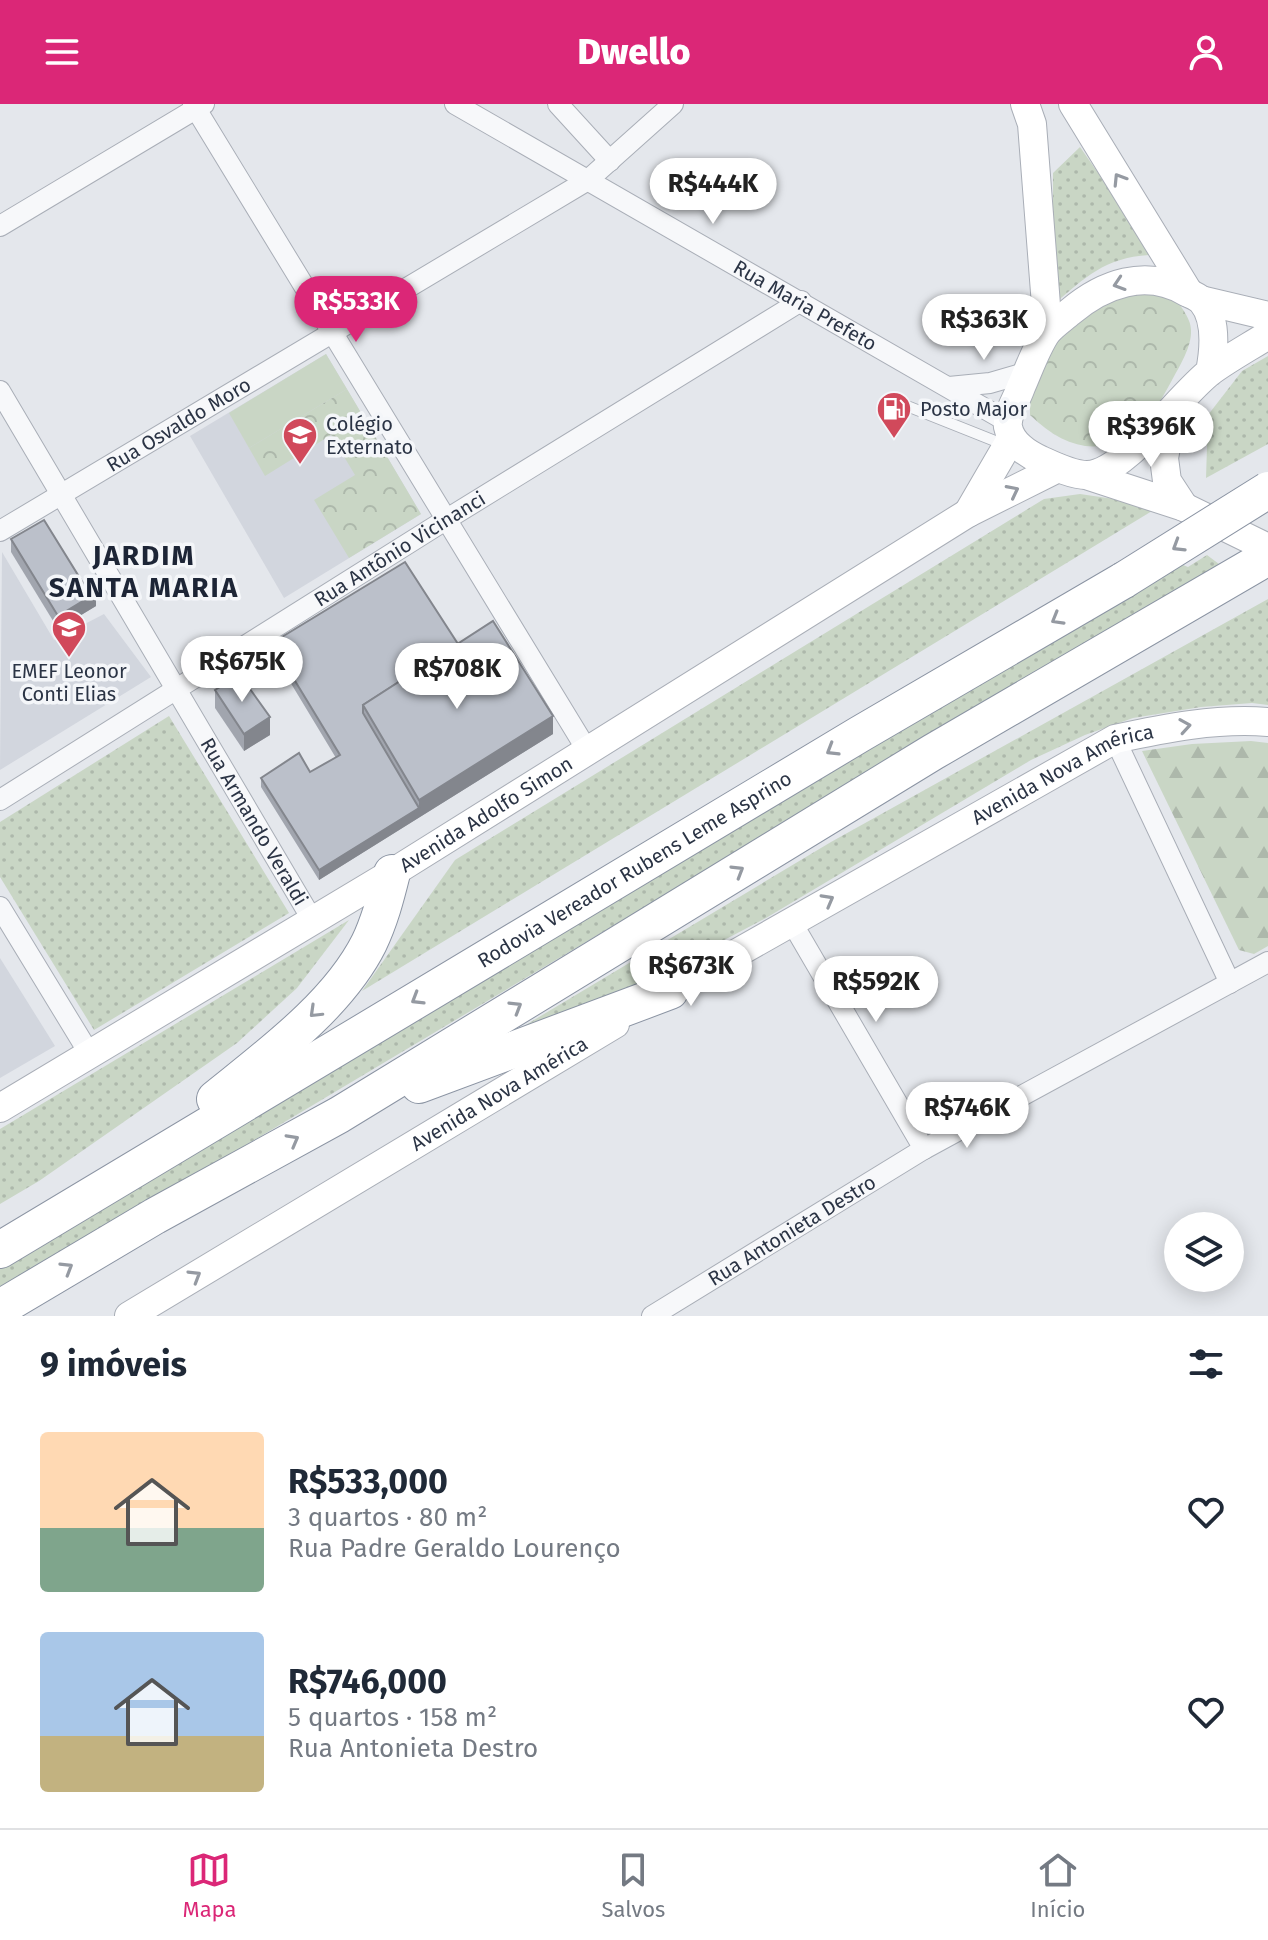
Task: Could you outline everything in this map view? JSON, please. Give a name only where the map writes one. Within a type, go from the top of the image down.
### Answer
[{"type":"highway","name":"Rodovia Vereador Rubens Leme Asprino","points":[[0,1250],[846,742],[1124,580],[1268,490]]},
{"type":"highway","points":[[0,1308],[155,1216],[339,1115],[933,752],[1268,557]]},
{"type":"highway","points":[[106,1186],[271,1054],[322,1005],[347,977],[368,945],[383,910],[392,873]]},
{"type":"highway","points":[[339,1115],[670,991]]},
{"type":"main road","points":[[1025,104],[1032,124],[1048,331]]},
{"type":"main road","points":[[1073,104],[1211,321],[1213,355],[1210,372]]},
{"type":"main road","points":[[1268,316],[1195,297],[1174,284],[1154,279],[1126,280],[1090,295],[1048,331],[1028,372],[1009,436],[1032,456],[1058,468],[1184,507],[1268,548]]},
{"type":"main road","points":[[1089,476],[1133,450],[1174,405],[1210,372],[1268,335]]},
{"type":"main road","points":[[1174,405],[1164,458],[1167,481],[1184,507]]},
{"type":"main road","name":"Avenida Adolfo Simon","points":[[968,513],[1009,436]]},
{"type":"main road","name":"Avenida Adolfo Simon","points":[[0,1108],[392,873],[968,513],[1058,468]]},
{"type":"main road","name":"Avenida Nova América","points":[[129,1316],[670,991],[1115,739],[1198,724],[1244,720],[1268,722]]},
{"type":"street","name":"Rua Maria Prefeto","points":[[455,104],[949,387],[1009,436]]},
{"type":"street","points":[[558,104],[610,161]]},
{"type":"street","name":"Rua Osvaldo Moro","points":[[0,531],[588,180],[673,104]]},
{"type":"street","points":[[0,226],[198,106],[587,750]]},
{"type":"street","name":"Rua Antônio Vicinanci","points":[[0,800],[801,301]]},
{"type":"street","points":[[949,387],[990,383],[1028,372]]},
{"type":"street","name":"Rua Armando Veraldi","points":[[0,391],[313,921]]},
{"type":"street","points":[[1115,739],[1230,983]]},
{"type":"street","points":[[0,907],[89,1053]]},
{"type":"street","points":[[791,921],[924,1149]]},
{"type":"street","name":"Rua Antonieta Destro","points":[[652,1316],[924,1149],[1268,962]]},
{"type":"lane","points":[[897,402],[1009,436]]},
{"type":"shaded area","name":"Colégio Externato","points":[[326,354],[421,514],[284,598],[190,436]]},
{"type":"shaded area","name":"EMEF Leonor Conti Elias","points":[[2,552],[54,640],[104,614],[151,677],[0,770]]},
{"type":"shaded area","points":[[0,958],[55,1046],[0,1078]]},
{"type":"green space","points":[[1080,147],[1140,233],[1149,255],[1120,260],[1096,271],[1053,305],[1053,173]]},
{"type":"green space","points":[[1128,287],[1170,292],[1184,310],[1191,336],[1178,370],[1148,419],[1118,441],[1104,446],[1089,446],[1059,437],[1030,415],[1030,388],[1054,334]]},
{"type":"green space","points":[[326,354],[347,389],[249,448],[229,413]]},
{"type":"green space","points":[[1268,356],[1268,444],[1206,478],[1208,415],[1242,371]]},
{"type":"green space","points":[[347,389],[421,514],[349,558],[314,500],[355,475],[331,435],[265,476],[249,448]]},
{"type":"green space","points":[[1080,494],[1121,500],[1152,511],[362,991],[455,860],[1044,499]]},
{"type":"green space","points":[[1207,555],[1219,564],[0,1292],[0,1265],[1026,653],[1183,565],[1188,567]]},
{"type":"green space","points":[[1268,599],[1268,705],[1252,703],[1201,707],[1133,718],[1085,735],[1031,760],[766,918],[656,976],[513,1037],[509,1035],[831,842]]},
{"type":"green space","points":[[169,716],[289,913],[94,1030],[0,877],[0,822]]},
{"type":"green space","points":[[1268,743],[1268,946],[1254,954],[1239,950],[1142,751],[1192,744]]},
{"type":"green space","points":[[349,920],[297,988],[237,1043],[39,1181],[0,1204],[0,1129]]},
{"type":"building","points":[[44,520],[83,583],[90,581],[96,593],[58,616],[11,539]]},
{"type":"building","points":[[405,562],[458,644],[363,705],[363,713],[419,808],[319,870],[261,778],[299,753],[310,772],[340,755],[272,643]]},
{"type":"building","points":[[493,621],[553,716],[419,800],[363,705]]},
{"type":"building","points":[[240,675],[270,717],[244,734],[215,690]]},
{"type":"place","name":"Posto Major","points":[[894,440]]},
{"type":"place","name":"Colégio Externato","points":[[300,466]]},
{"type":"place","name":"EMEF Leonor Conti Elias","points":[[69,659]]},
{"type":"district","name":"JARDIM SANTA MARIA","points":[[144,571]]}]
